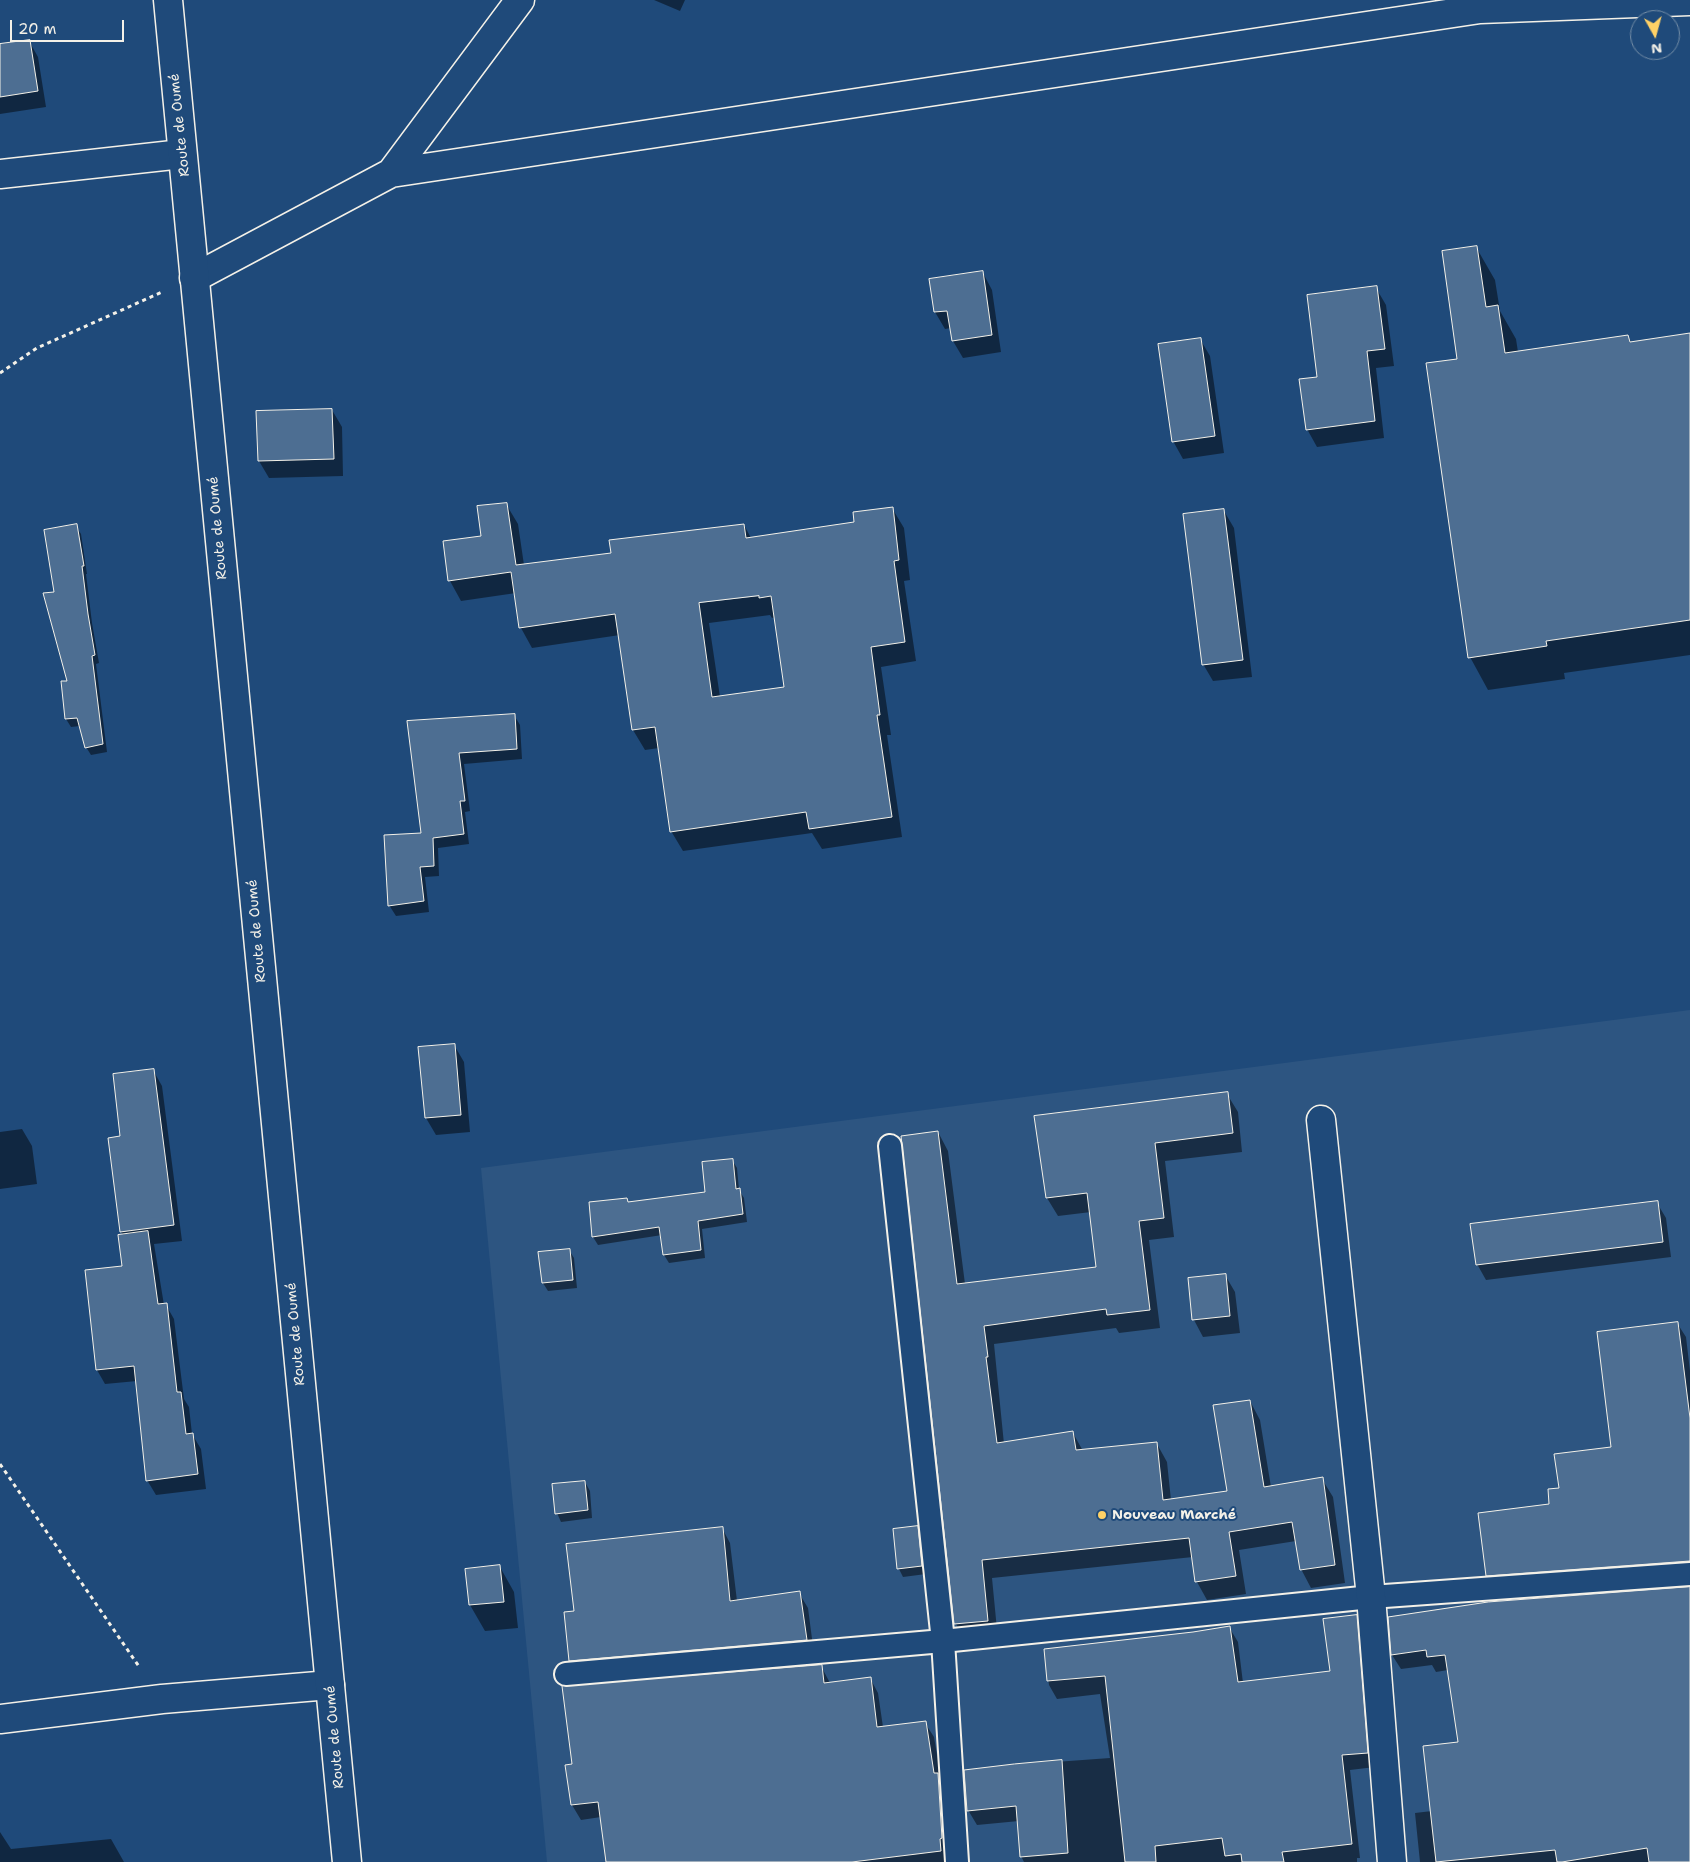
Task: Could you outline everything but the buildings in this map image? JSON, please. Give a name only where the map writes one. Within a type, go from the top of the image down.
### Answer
[{"type":"street","name":"Route de Oumé","points":[[168,0],[347,1862]]},
{"type":"street","points":[[391,173],[520,0]]},
{"type":"street","points":[[194,278],[391,173],[1480,9],[1690,2]]},
{"type":"street","points":[[0,174],[182,154]]},
{"type":"street","points":[[1321,1120],[1370,1597],[1392,1862]]},
{"type":"street","points":[[0,1718],[162,1699],[330,1685]]},
{"type":"lane","points":[[890,1146],[943,1641],[957,1862]]},
{"type":"lane","points":[[566,1674],[943,1641],[1370,1597],[1690,1574]]},
{"type":"path","points":[[0,373],[37,348],[194,278]]},
{"type":"path","points":[[0,1464],[162,1699]]},
{"type":"shaded area","name":"Nouveau Marché","points":[[1690,1010],[1690,1862],[547,1862],[481,1168]]},
{"type":"place","name":"Nouveau Marché","points":[[1102,1515]]}]
